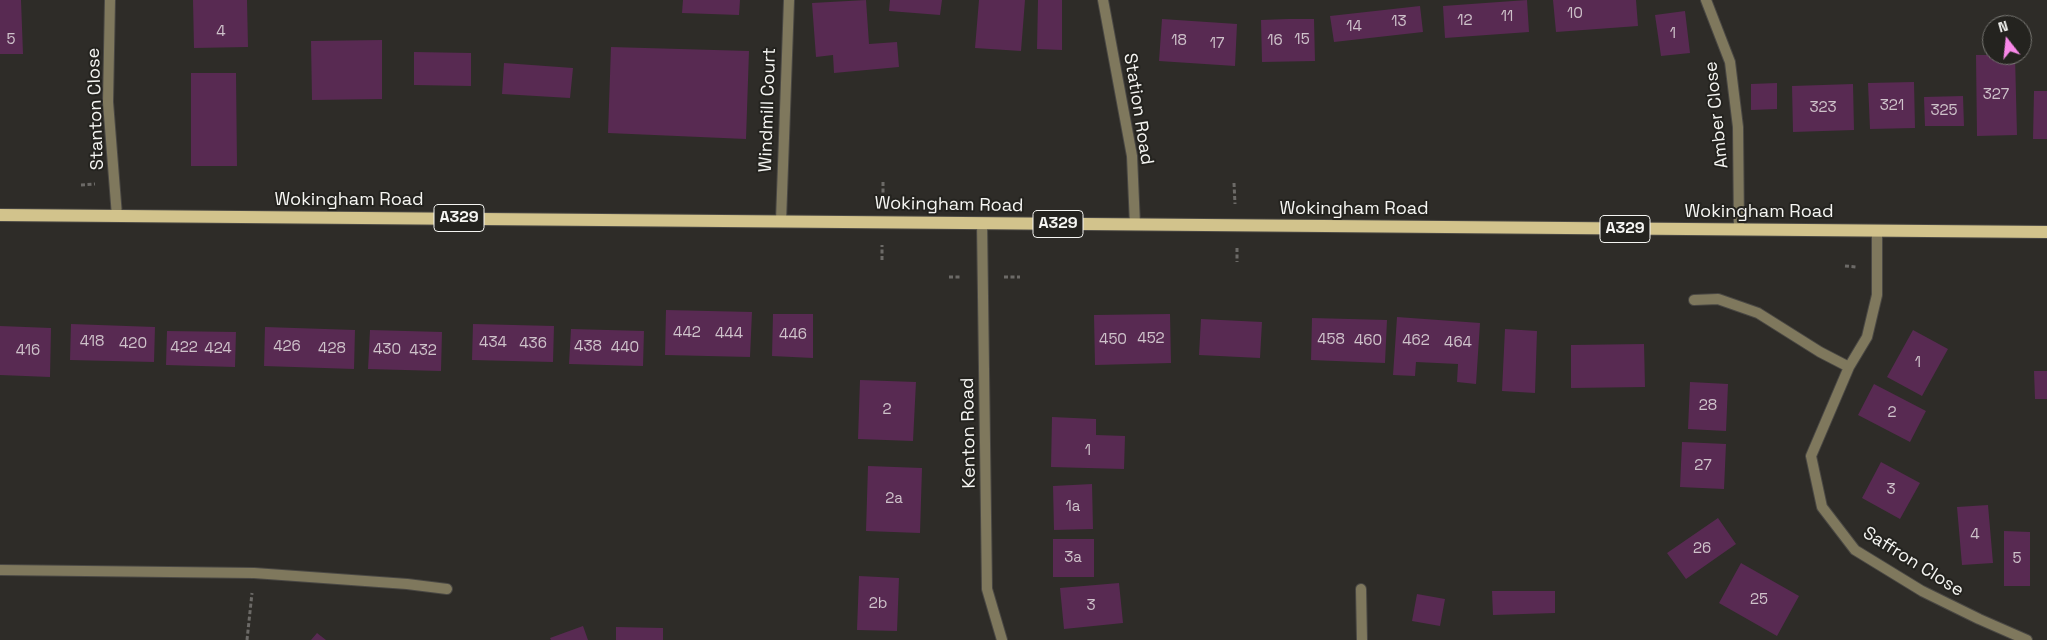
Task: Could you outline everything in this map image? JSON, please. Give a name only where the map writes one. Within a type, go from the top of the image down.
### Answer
[{"type":"main road","name":"Wokingham Road","points":[[0,215],[2047,232]]},
{"type":"street","name":"Stanton Close","points":[[110,0],[108,102],[118,216]]},
{"type":"street","name":"Windmill Court","points":[[780,221],[788,0]]},
{"type":"street","name":"Station Road","points":[[1103,0],[1132,156],[1135,225]]},
{"type":"street","name":"Amber Close","points":[[1706,0],[1730,62],[1738,127],[1739,230]]},
{"type":"street","name":"Kenton Road","points":[[982,222],[987,590],[1002,640]]},
{"type":"street","name":"Saffron Close","points":[[1878,231],[1877,295],[1866,337],[1849,367],[1811,456],[1822,507],[1855,550],[1922,591],[2027,640]]},
{"type":"street","points":[[1694,300],[1718,300],[1758,314],[1820,352],[1849,367]]},
{"type":"street","points":[[0,570],[254,573],[407,584],[447,589]]},
{"type":"street","points":[[1361,589],[1362,640]]},
{"type":"path","points":[[883,181],[883,190]]},
{"type":"path","points":[[1234,183],[1235,192]]},
{"type":"path","points":[[882,250],[882,260]]},
{"type":"path","points":[[1237,254],[1237,262]]},
{"type":"path","points":[[1845,266],[1850,266]]},
{"type":"path","points":[[949,276],[954,277]]},
{"type":"path","points":[[1012,277],[1020,277]]},
{"type":"path","points":[[247,640],[254,573]]},
{"type":"building","points":[[0,0],[21,0],[23,54],[0,54]]},
{"type":"building","points":[[193,0],[247,0],[248,47],[194,48]]},
{"type":"building","points":[[683,0],[740,0],[739,15],[682,13]]},
{"type":"building","points":[[866,0],[869,44],[897,42],[899,67],[834,73],[833,55],[816,57],[812,3]]},
{"type":"building","points":[[890,0],[942,0],[940,15],[889,11]]},
{"type":"building","points":[[979,0],[1025,0],[1021,51],[975,48]]},
{"type":"building","points":[[1038,0],[1062,0],[1062,50],[1037,49]]},
{"type":"building","points":[[1527,0],[1529,32],[1445,38],[1443,6]]},
{"type":"building","points":[[1553,0],[1636,0],[1638,26],[1556,32]]},
{"type":"building","points":[[1420,6],[1423,32],[1334,42],[1330,16]]},
{"type":"building","points":[[1685,11],[1690,53],[1661,56],[1655,15]]},
{"type":"building","points":[[1162,19],[1237,24],[1235,66],[1159,61]]},
{"type":"building","points":[[1314,19],[1315,61],[1262,62],[1261,20]]},
{"type":"building","points":[[382,40],[382,99],[312,100],[311,41]]},
{"type":"building","points":[[611,47],[749,51],[746,139],[608,133]]},
{"type":"building","points":[[414,52],[471,53],[471,86],[414,85]]},
{"type":"building","points":[[1976,55],[1982,55],[1982,65],[2015,65],[2017,135],[1977,136]]},
{"type":"building","points":[[504,63],[573,68],[570,98],[502,94]]},
{"type":"building","points":[[191,73],[236,73],[237,166],[191,166]]},
{"type":"building","points":[[1914,82],[1915,128],[1870,129],[1868,83]]},
{"type":"building","points":[[1777,83],[1777,109],[1751,110],[1751,84]]},
{"type":"building","points":[[1853,84],[1854,130],[1793,132],[1792,86]]},
{"type":"building","points":[[2034,91],[2047,91],[2047,139],[2033,139]]},
{"type":"building","points":[[1963,96],[1964,126],[1925,126],[1924,97]]},
{"type":"building","points":[[666,310],[752,312],[750,357],[665,355]]},
{"type":"building","points":[[773,314],[813,314],[813,358],[772,356]]},
{"type":"building","points":[[1170,314],[1171,363],[1095,365],[1094,315]]},
{"type":"building","points":[[1397,317],[1480,323],[1476,384],[1457,382],[1458,364],[1416,362],[1415,376],[1393,375]]},
{"type":"building","points":[[1312,318],[1387,320],[1385,363],[1311,360]]},
{"type":"building","points":[[1201,319],[1262,322],[1260,358],[1199,355]]},
{"type":"building","points":[[71,324],[155,327],[154,362],[70,360]]},
{"type":"building","points":[[473,324],[554,326],[553,362],[472,360]]},
{"type":"building","points":[[0,326],[51,328],[50,377],[0,375]]},
{"type":"building","points":[[265,327],[355,330],[354,369],[264,366]]},
{"type":"building","points":[[571,329],[644,331],[643,366],[569,364]]},
{"type":"building","points":[[1505,329],[1537,331],[1535,393],[1502,391]]},
{"type":"building","points":[[370,330],[442,332],[441,371],[368,369]]},
{"type":"building","points":[[1913,330],[1948,349],[1922,396],[1887,377]]},
{"type":"building","points":[[167,331],[236,332],[235,367],[166,365]]},
{"type":"building","points":[[1644,344],[1645,387],[1571,388],[1571,345]]},
{"type":"building","points":[[2034,371],[2047,371],[2047,399],[2035,399]]},
{"type":"building","points":[[860,380],[916,382],[913,441],[858,439]]},
{"type":"building","points":[[1690,382],[1728,384],[1726,431],[1688,429]]},
{"type":"building","points":[[1874,384],[1926,411],[1910,442],[1858,415]]},
{"type":"building","points":[[1052,417],[1096,419],[1096,435],[1125,436],[1124,469],[1051,467]]},
{"type":"building","points":[[1682,442],[1726,444],[1724,489],[1680,487]]},
{"type":"building","points":[[1881,462],[1920,483],[1900,519],[1862,498]]},
{"type":"building","points":[[868,466],[922,468],[920,533],[866,531]]},
{"type":"building","points":[[1092,484],[1093,529],[1054,530],[1053,486]]},
{"type":"building","points":[[1988,505],[1993,563],[1962,565],[1957,507]]},
{"type":"building","points":[[1718,518],[1736,544],[1686,579],[1667,553]]},
{"type":"building","points":[[2004,531],[2030,532],[2030,586],[2004,586]]},
{"type":"building","points":[[1053,539],[1094,539],[1094,577],[1053,577]]},
{"type":"building","points":[[1741,563],[1799,596],[1777,636],[1719,603]]},
{"type":"building","points":[[859,576],[899,578],[897,631],[857,630]]},
{"type":"building","points":[[1119,583],[1123,623],[1064,629],[1060,588]]},
{"type":"building","points":[[1492,591],[1555,591],[1555,613],[1493,615]]},
{"type":"building","points":[[1417,594],[1445,599],[1440,626],[1412,621]]},
{"type":"building","points":[[583,626],[588,640],[551,640],[550,638]]},
{"type":"building","points":[[616,627],[663,628],[663,640],[616,640]]},
{"type":"building","points":[[317,633],[326,640],[311,640]]}]
